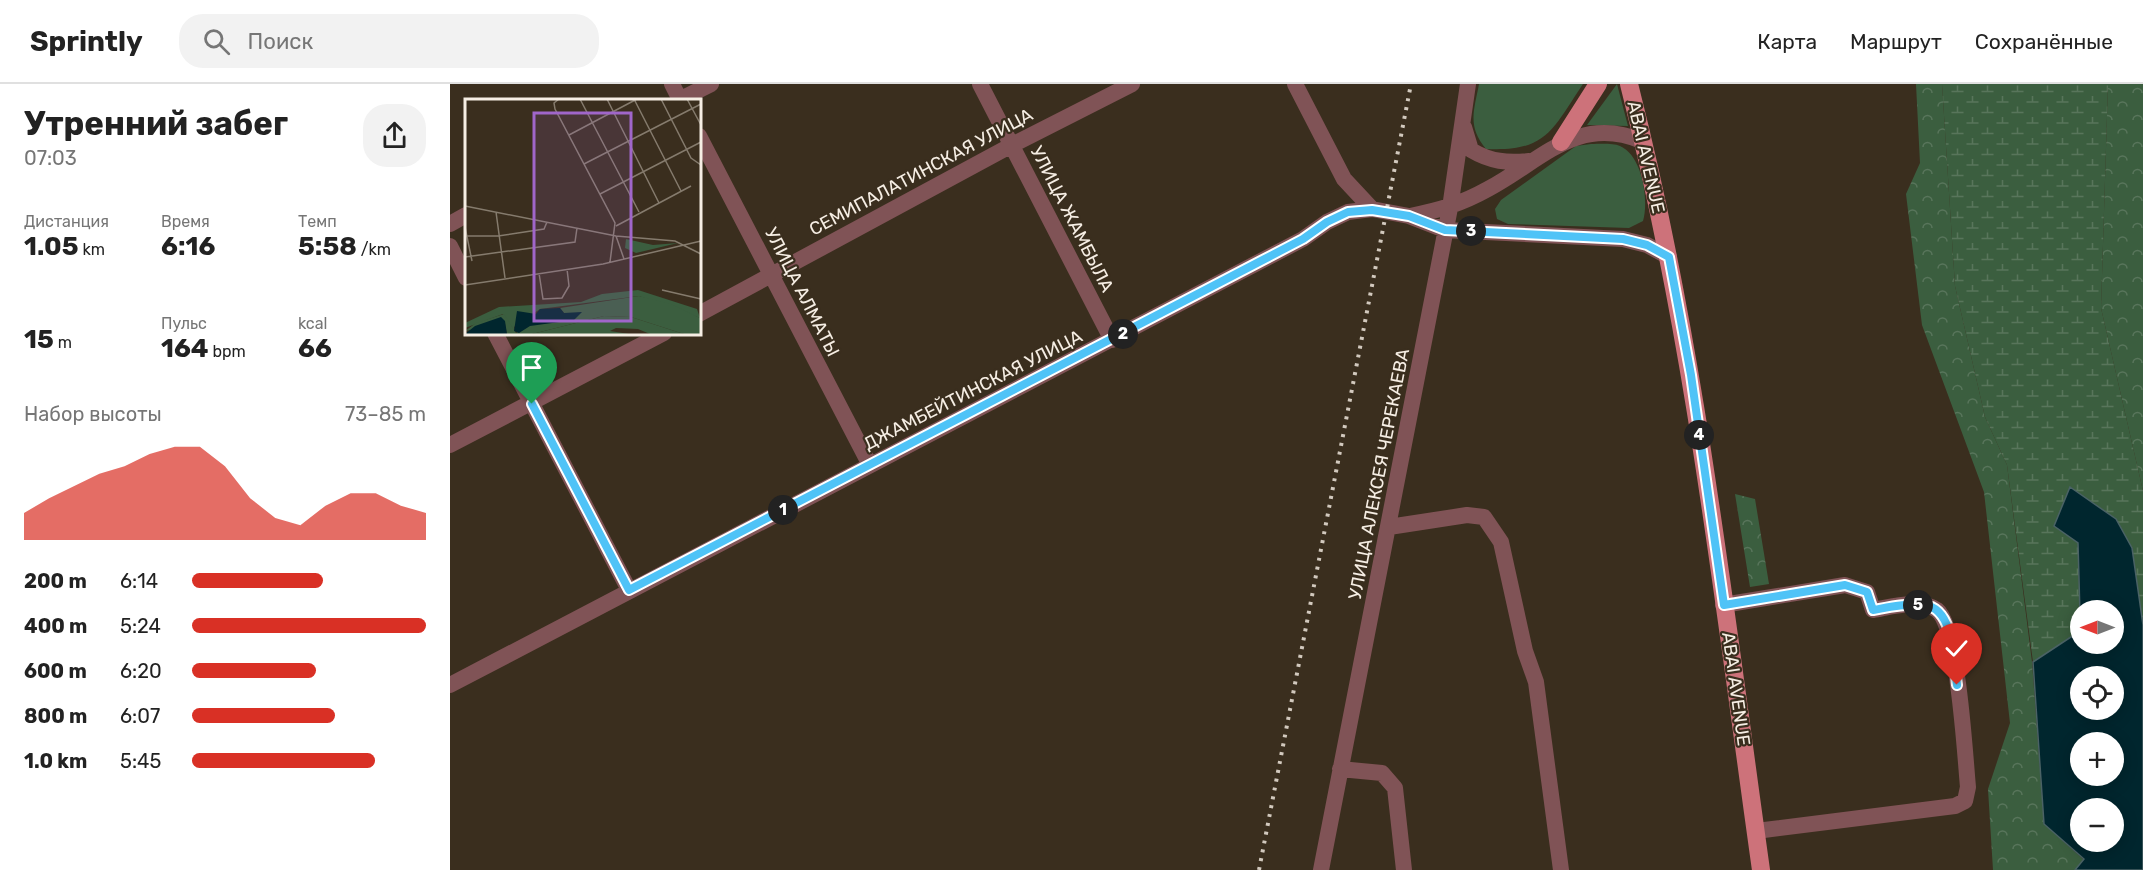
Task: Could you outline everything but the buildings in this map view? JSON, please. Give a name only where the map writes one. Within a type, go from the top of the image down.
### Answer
[{"type":"main road","points":[[1561,142],[1598,84]]},
{"type":"main road","name":"ABAI AVENUE","points":[[1629,84],[1669,257],[1691,375],[1761,870]]},
{"type":"street","points":[[672,84],[680,99]]},
{"type":"street","points":[[682,99],[711,84]]},
{"type":"street","name":"УЛИЦА ЖАМБЫЛА","points":[[980,84],[1112,340]]},
{"type":"street","name":"СЕМИПАЛАТИНСКАЯ УЛИЦА","points":[[700,313],[1012,145],[1132,84]]},
{"type":"street","points":[[1294,84],[1344,179],[1372,210]]},
{"type":"street","name":"УЛИЦА АЛЕКСЕЯ ЧЕРЕКАЕВА","points":[[1320,870],[1450,208],[1468,84]]},
{"type":"street","points":[[1462,121],[1472,150],[1485,159],[1503,163],[1533,161]]},
{"type":"street","points":[[1409,216],[1450,208],[1489,189],[1561,142],[1585,134],[1610,132],[1642,141]]},
{"type":"street","name":"УЛИЦА АЛМАТЫ","points":[[700,138],[870,465]]},
{"type":"street","name":"ДЖАМБЕЙТИНСКАЯ УЛИЦА","points":[[450,685],[1112,340],[1303,239],[1327,222],[1348,212],[1372,210],[1409,216],[1445,230],[1623,239],[1647,245],[1669,257]]},
{"type":"street","points":[[450,224],[465,216]]},
{"type":"street","points":[[450,246],[465,276]]},
{"type":"street","points":[[496,334],[629,590]]},
{"type":"street","points":[[450,445],[662,334]]},
{"type":"street","points":[[1389,527],[1467,515],[1484,517],[1501,542],[1526,651],[1536,682],[1561,870]]},
{"type":"street","points":[[1724,605],[1845,585],[1857,587],[1867,592],[1873,610],[1926,605],[1938,610],[1946,622],[1954,657],[1968,787],[1965,801],[1955,806],[1756,831]]},
{"type":"street","points":[[1340,770],[1382,773],[1395,788],[1404,870]]},
{"type":"green space","points":[[1479,84],[1583,84],[1555,126],[1546,135],[1523,147],[1486,149],[1476,133],[1473,118]]},
{"type":"green space","points":[[1617,84],[1628,126],[1587,125]]},
{"type":"green space","points":[[1916,84],[1942,84],[1955,286],[1985,417],[2007,465],[2032,662],[2044,824],[2070,847],[2070,852],[2075,852],[2084,860],[2075,870],[1993,870],[1988,789],[2010,723],[1984,492],[1922,325],[1906,194],[1920,163]]},
{"type":"green space","points":[[1942,84],[2108,84],[2101,308],[2143,491],[2143,625],[2132,548],[2078,543],[2079,600],[2070,600],[2070,638],[2033,662],[2007,465],[1985,417],[1955,286]]},
{"type":"green space","points":[[2108,84],[2143,84],[2143,491],[2101,308]]},
{"type":"green space","points":[[1591,144],[1620,146],[1634,159],[1644,191],[1643,221],[1629,228],[1508,224],[1497,219],[1495,209],[1501,200],[1576,146]]},
{"type":"green space","points":[[1735,494],[1755,499],[1769,584],[1750,587]]},
{"type":"water","points":[[2070,487],[2116,519],[2132,548],[2143,625],[2143,870],[2075,870],[2084,859],[2076,852],[2124,852],[2124,798],[2070,798],[2070,847],[2044,824],[2033,662],[2070,638],[2070,654],[2124,654],[2124,600],[2080,600],[2078,543],[2054,526]]},
{"type":"railway","points":[[1259,870],[1411,84]]},
{"type":"route","points":[[532,404],[629,590],[1112,340],[1303,239],[1327,222],[1348,212],[1372,210],[1409,216],[1445,230],[1623,239],[1647,245],[1669,257],[1691,375],[1724,605],[1845,585],[1867,592],[1873,610],[1926,605],[1938,610],[1946,622],[1957,685]]}]
